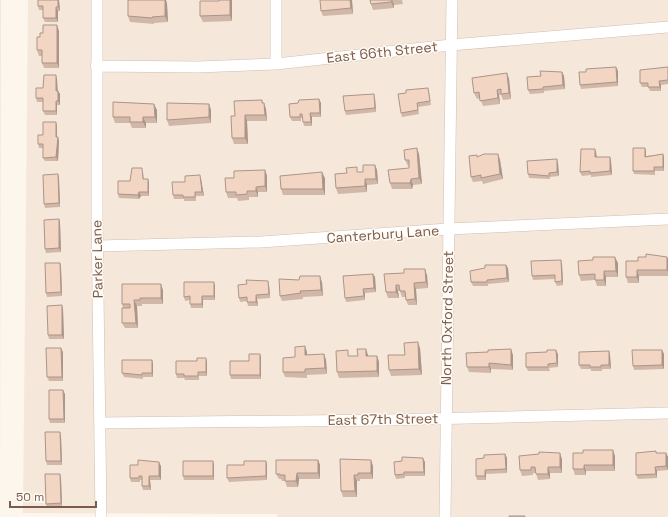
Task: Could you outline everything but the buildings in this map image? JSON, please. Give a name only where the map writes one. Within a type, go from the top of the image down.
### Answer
[{"type":"street","name":"Parker Lane","points":[[96,0],[97,246],[101,517]]},
{"type":"street","points":[[276,0],[276,64]]},
{"type":"street","name":"North Oxford Street","points":[[445,517],[452,0]]},
{"type":"street","name":"East 66th Street","points":[[96,66],[198,67],[276,64],[451,45],[668,27]]},
{"type":"street","name":"Canterbury Lane","points":[[97,246],[261,242],[448,229],[668,219]]},
{"type":"street","name":"East 67th Street","points":[[100,423],[667,413]]},
{"type":"shaded area","points":[[0,0],[1,0],[0,517]]},
{"type":"shaded area","points":[[28,0],[668,0],[668,517],[277,517],[277,514],[23,513]]}]
